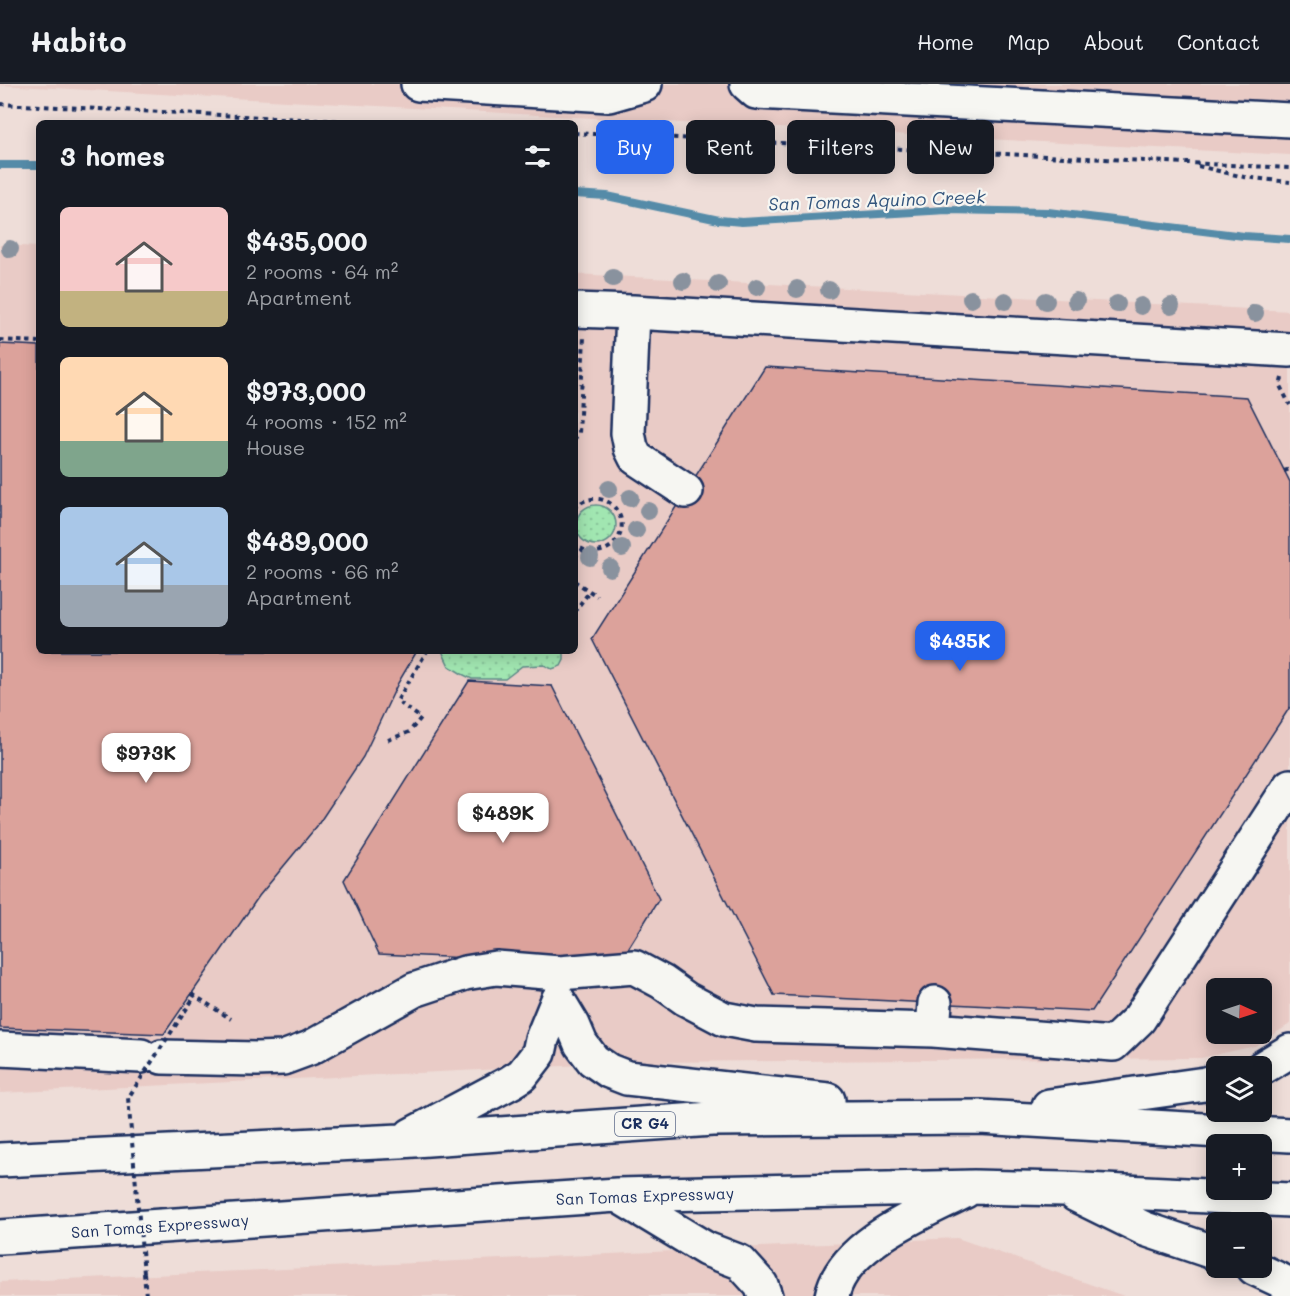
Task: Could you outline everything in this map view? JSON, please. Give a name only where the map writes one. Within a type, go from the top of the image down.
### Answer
[{"type":"main road","points":[[418,84],[609,95],[645,84]]},
{"type":"main road","points":[[747,84],[756,92],[1290,120]]},
{"type":"main road","points":[[580,310],[1290,350]]},
{"type":"main road","points":[[633,312],[628,433],[631,448],[636,458],[686,491]]},
{"type":"main road","points":[[0,1049],[80,1042],[151,1057],[283,1058],[310,1048],[414,990],[465,973],[496,968],[559,986],[634,967],[724,1019],[756,1025],[934,1017],[1113,1044],[1139,1020],[1290,786]]},
{"type":"main road","points":[[559,986],[581,1044],[593,1059],[609,1071],[627,1078],[980,1117],[1206,1083]]},
{"type":"main road","points":[[400,1141],[522,1075],[538,1053],[559,986]]},
{"type":"main road","points":[[1272,1062],[1290,1051]]},
{"type":"main road","name":"CR G4","points":[[0,1161],[400,1141],[712,1119],[980,1117],[1290,1134]]},
{"type":"main road","points":[[832,1296],[834,1284],[851,1260],[882,1234],[974,1187]]},
{"type":"main road","name":"San Tomas Expressway","points":[[0,1237],[617,1196],[974,1187],[1290,1200]]},
{"type":"main road","points":[[1064,1189],[1145,1229],[1206,1250]]},
{"type":"main road","points":[[617,1196],[706,1249],[740,1262],[761,1285],[765,1296]]},
{"type":"main road","points":[[1272,1276],[1290,1284]]},
{"type":"path","points":[[0,104],[321,120]]},
{"type":"path","points":[[578,133],[1290,168]]},
{"type":"path","points":[[1188,163],[1244,177],[1290,182]]},
{"type":"path","points":[[578,435],[580,310]]},
{"type":"path","points":[[0,340],[36,342]]},
{"type":"path","points":[[1284,471],[1290,469]]},
{"type":"path","points":[[578,505],[585,500],[594,499],[611,504],[621,519],[622,528],[615,544],[608,549],[591,552],[578,546]]},
{"type":"path","points":[[578,554],[583,550]]},
{"type":"path","points":[[578,584],[597,596]]},
{"type":"path","points":[[578,607],[590,591]]},
{"type":"path","points":[[388,740],[409,732],[422,718],[397,701],[426,654]]},
{"type":"path","points":[[146,1296],[128,1098],[194,995],[231,1019]]},
{"type":"shaded area","points":[[1290,84],[1290,155],[994,139],[994,120],[907,120],[907,135],[895,134],[895,120],[787,120],[787,129],[775,128],[775,120],[686,120],[686,123],[674,123],[674,120],[628,120],[0,85]]},
{"type":"shaded area","points":[[0,245],[36,247],[36,654],[578,654],[578,274],[1290,311],[1290,1024],[1272,1035],[1272,978],[1206,978],[1206,1044],[1258,1044],[1201,1058],[646,1062],[0,1093]]},
{"type":"shaded area","points":[[957,1238],[1124,1296],[0,1296],[0,1282]]},
{"type":"green space","points":[[588,506],[604,506],[615,517],[615,533],[604,544],[588,544],[578,534],[578,516]]},
{"type":"green space","points":[[443,654],[564,654],[561,666],[552,669],[544,665],[522,666],[505,679],[472,679],[449,666]]},
{"type":"building","points":[[0,344],[36,346],[36,654],[415,654],[398,683],[363,757],[317,826],[259,896],[164,1034],[0,1028]]},
{"type":"building","points":[[765,367],[1247,397],[1290,482],[1290,707],[1092,1011],[774,995],[592,639]]},
{"type":"building","points":[[469,681],[552,686],[659,899],[618,965],[379,954],[344,880]]},
{"type":"waterway","name":"San Tomas Aquino Creek","points":[[0,165],[36,165]]},
{"type":"waterway","name":"San Tomas Aquino Creek","points":[[578,194],[607,196],[719,220],[742,222],[947,210],[1048,212],[1244,236],[1290,239]]}]
